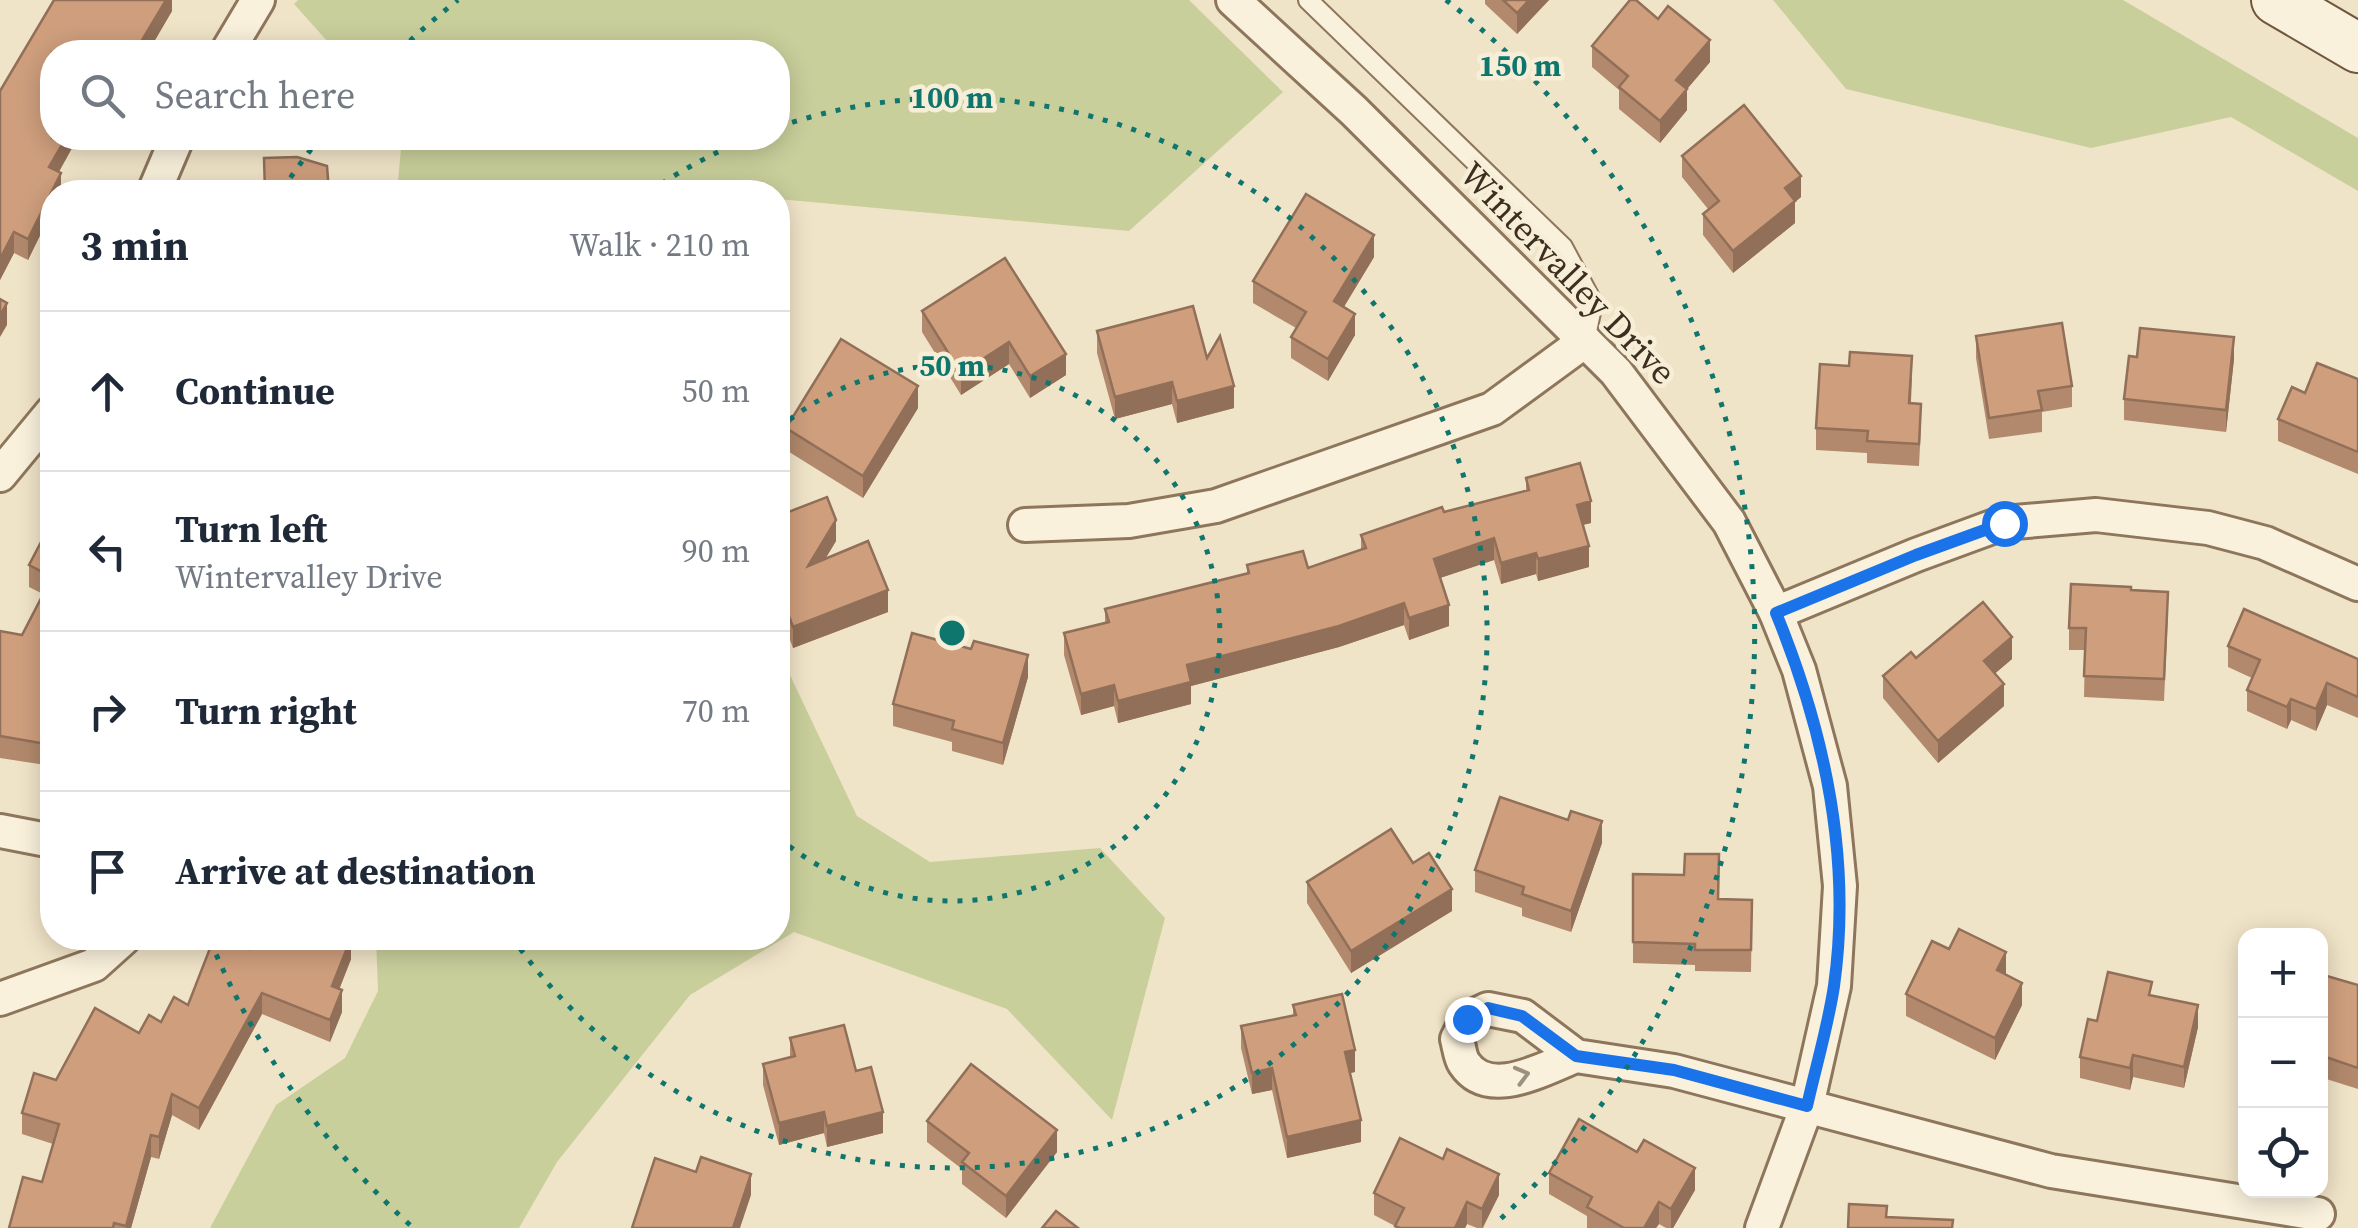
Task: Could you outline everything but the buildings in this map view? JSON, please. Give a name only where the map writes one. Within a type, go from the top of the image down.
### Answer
[{"type":"main road","points":[[2276,0],[2358,48]]},
{"type":"street","points":[[234,40],[258,0]]},
{"type":"street","name":"Wintervalley Drive","points":[[1234,0],[1354,111],[1616,372],[1728,522],[1776,613],[1799,670],[1830,786],[1840,886],[1834,986],[1807,1106],[1762,1228]]},
{"type":"street","points":[[159,180],[173,150]]},
{"type":"street","points":[[1024,525],[1129,522],[1216,506],[1492,410],[1585,341]]},
{"type":"street","points":[[0,475],[40,427]]},
{"type":"street","points":[[1776,613],[2004,523],[2096,516],[2208,528],[2266,543],[2358,584]]},
{"type":"street","points":[[0,832],[40,838]]},
{"type":"street","points":[[0,1000],[94,965],[111,950]]},
{"type":"street","points":[[1576,1056],[1674,1070],[2051,1171],[2318,1214]]},
{"type":"lane","points":[[1308,0],[1563,247],[1592,303],[1585,341]]},
{"type":"green space","points":[[298,0],[1189,0],[1283,92],[1129,231],[790,200],[790,180],[398,180],[401,150],[790,150],[790,40],[326,40],[294,4]]},
{"type":"green space","points":[[1773,0],[2123,0],[2358,138],[2358,191],[2231,117],[2091,148],[1846,89]]},
{"type":"green space","points":[[790,675],[857,816],[930,862],[1100,848],[1165,918],[1112,1120],[1007,1009],[794,932],[790,934]]},
{"type":"green space","points":[[376,950],[764,950],[690,995],[557,1162],[519,1228],[210,1228],[276,1105],[345,1058],[378,991]]},
{"type":"route","points":[[1467,1019],[1488,1008],[1522,1016],[1576,1056],[1674,1070],[1807,1106],[1834,986],[1840,886],[1830,786],[1799,670],[1776,613],[2004,523]]}]
